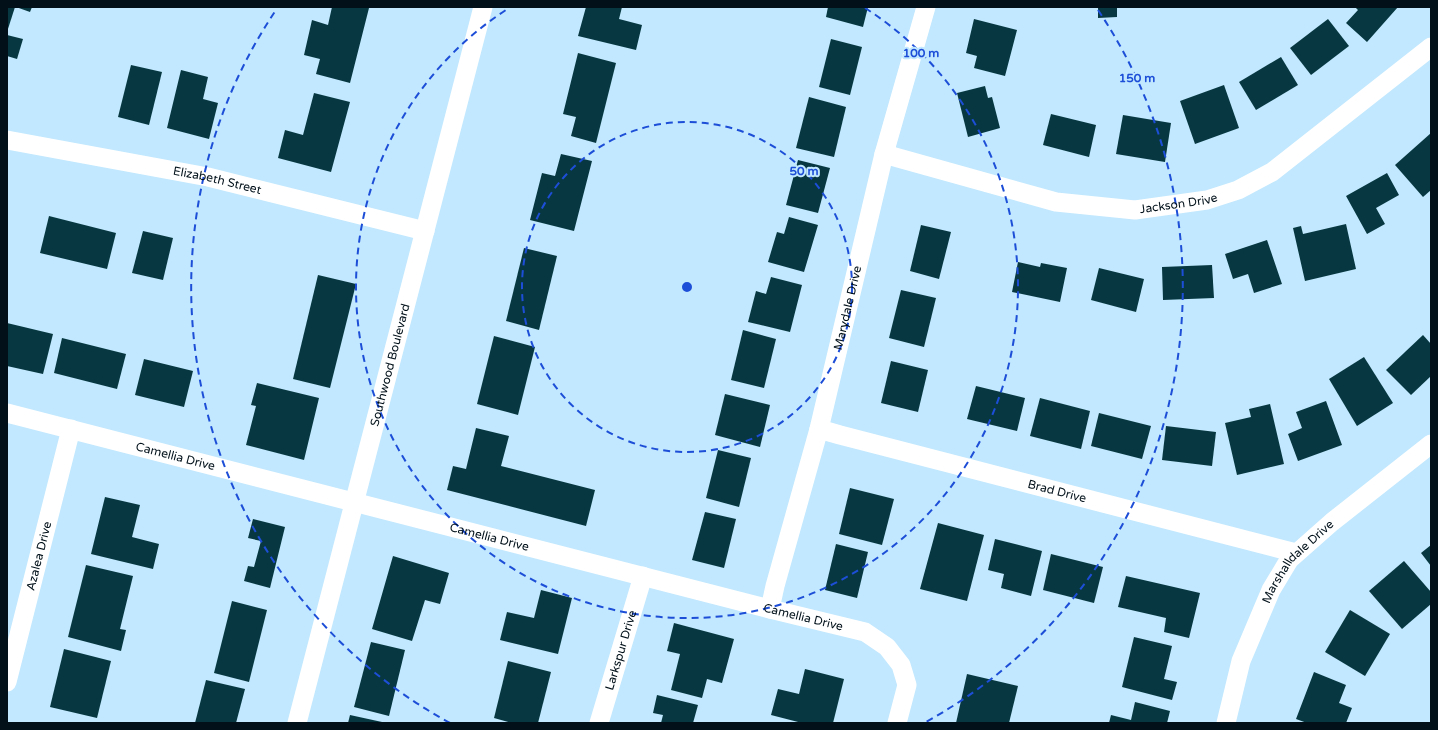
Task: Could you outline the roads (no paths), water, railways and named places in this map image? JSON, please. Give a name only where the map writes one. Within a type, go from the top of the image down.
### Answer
[{"type":"street","name":"Southwood Boulevard","points":[[297,723],[483,7]]},
{"type":"street","name":"Marydale Drive","points":[[770,609],[775,586],[819,429],[884,154],[926,7]]},
{"type":"street","name":"Jackson Drive","points":[[884,154],[1056,202],[1135,210],[1207,200],[1238,190],[1272,172],[1431,47]]},
{"type":"street","name":"Elizabeth Street","points":[[7,140],[208,177],[424,231]]},
{"type":"street","name":"Camellia Drive","points":[[7,413],[770,609],[865,632],[887,647],[901,665],[906,685],[897,723]]},
{"type":"street","name":"Azalea Drive","points":[[7,682],[71,429]]},
{"type":"street","name":"Brad Drive","points":[[819,429],[1296,552]]},
{"type":"street","name":"Marshalldale Drive","points":[[1226,723],[1240,661],[1271,590],[1289,560],[1296,552],[1332,522],[1431,444]]},
{"type":"street","name":"Larkspur Drive","points":[[599,723],[643,576]]}]
